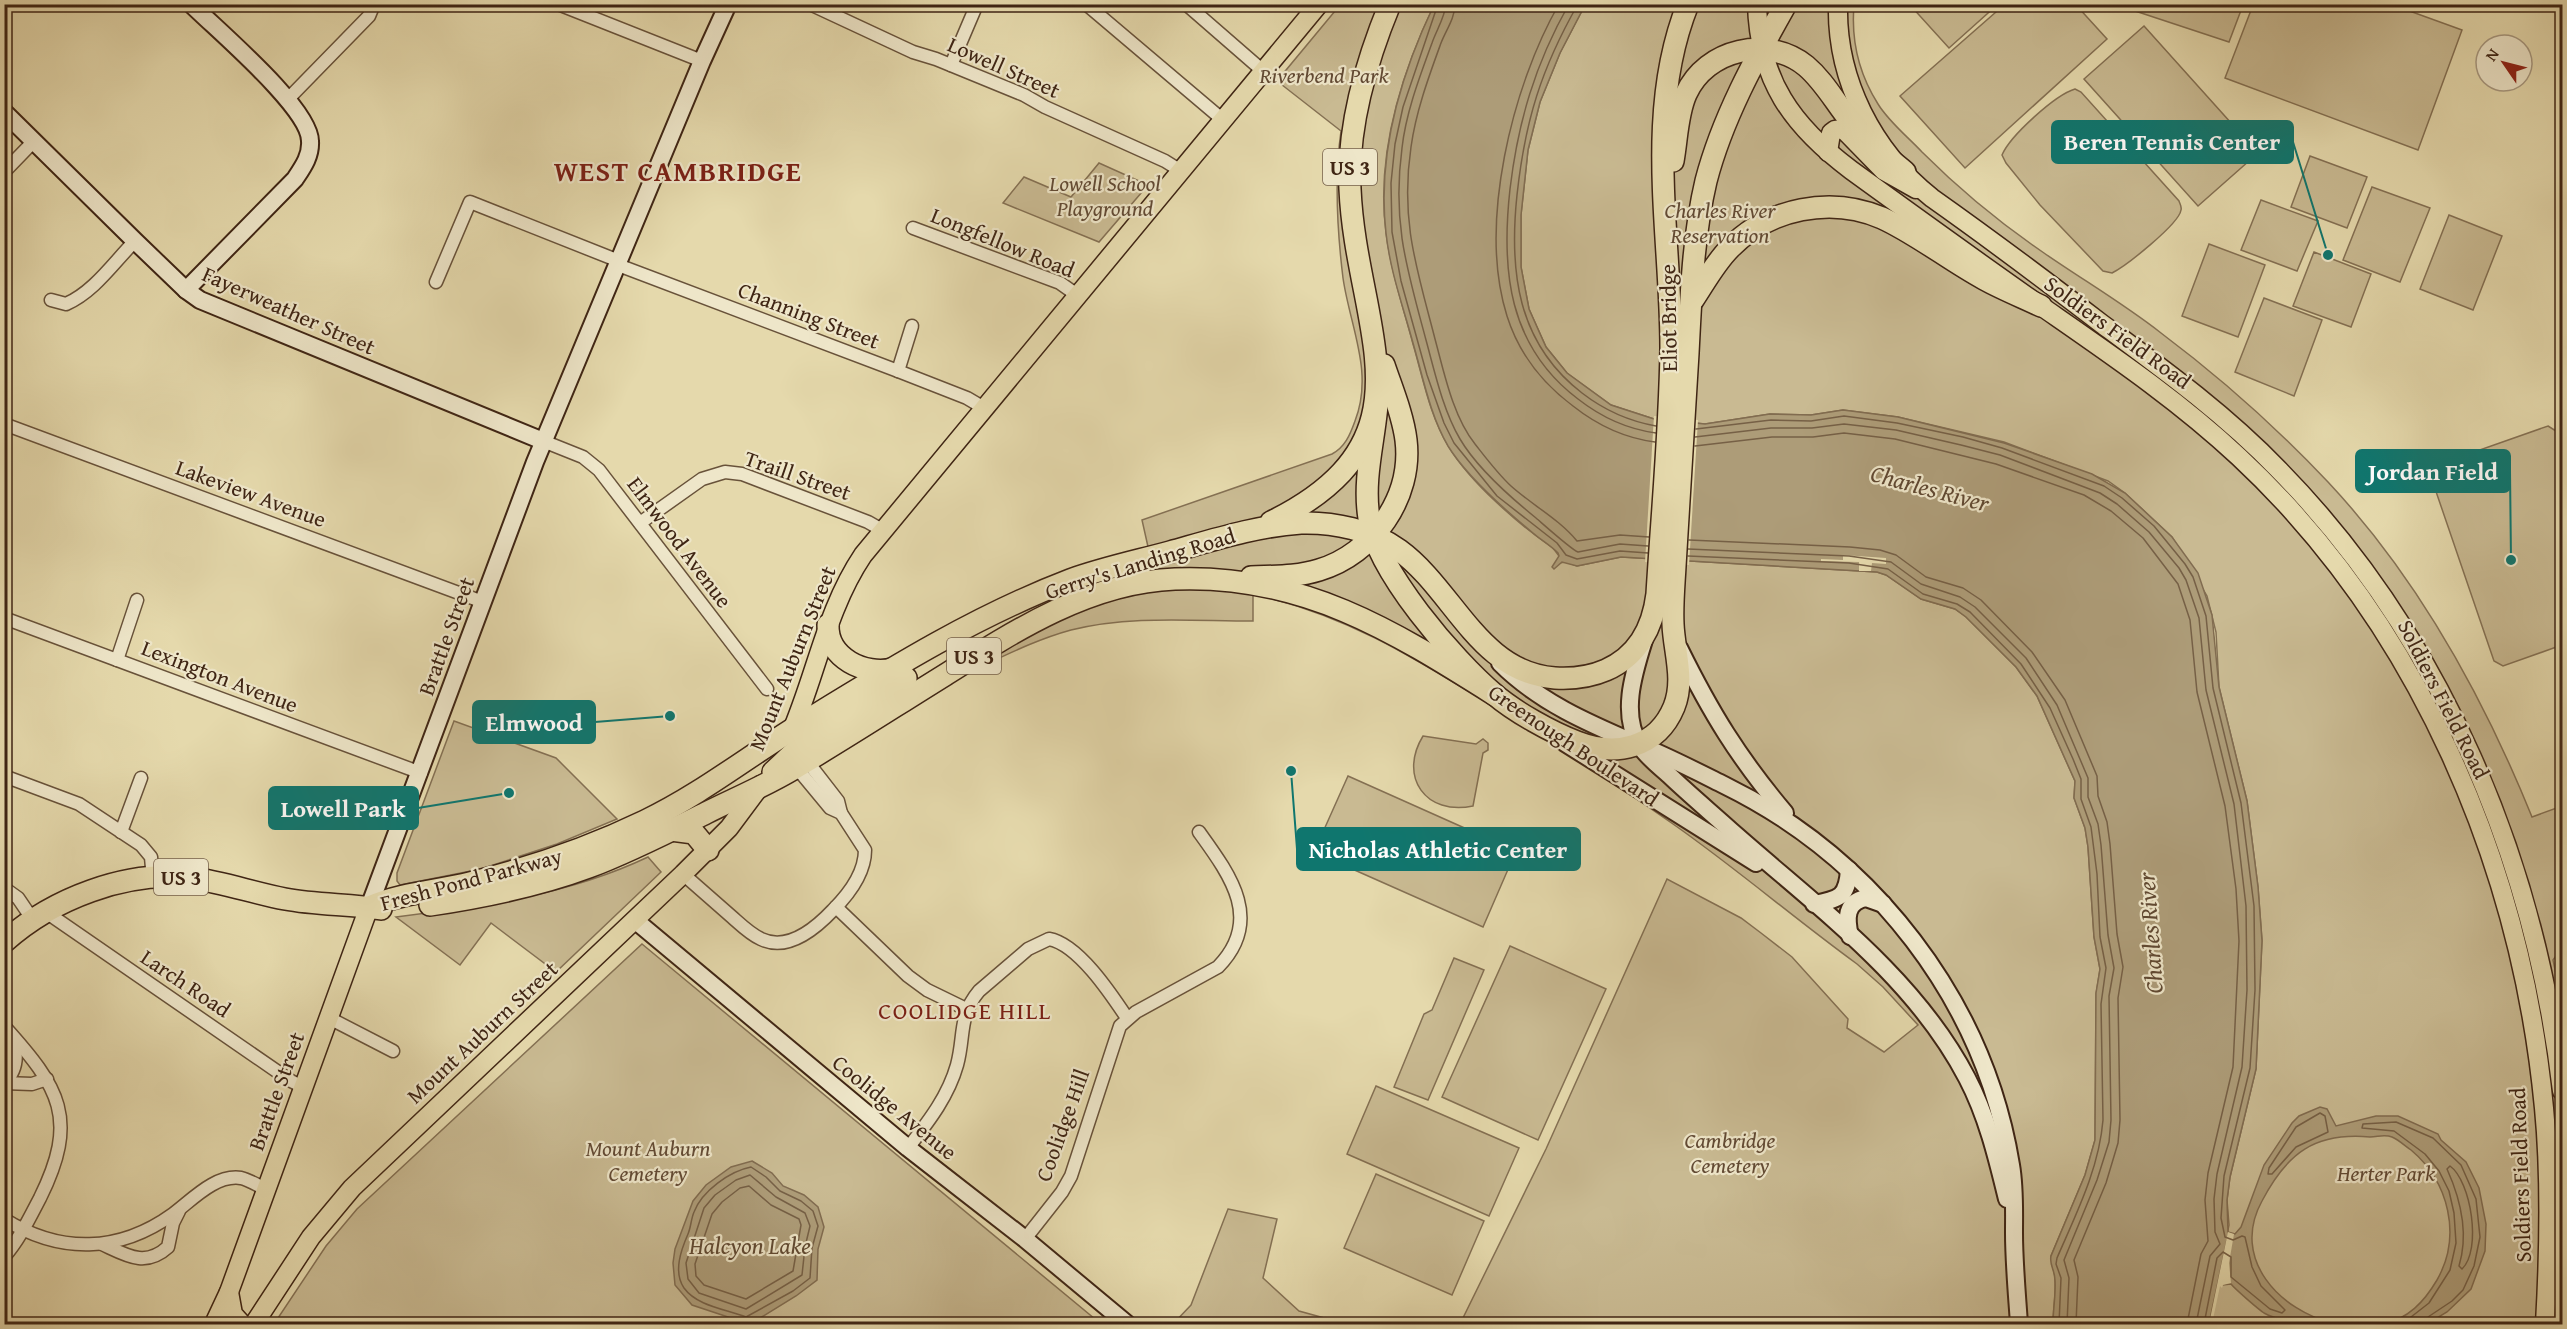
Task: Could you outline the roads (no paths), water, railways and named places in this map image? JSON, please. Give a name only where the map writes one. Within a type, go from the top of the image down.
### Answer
[{"type":"highway","name":"US 3","points":[[1208,580],[1298,574],[1320,570],[1349,557],[1373,536],[1399,496],[1407,455],[1405,431],[1374,334],[1353,227],[1350,191],[1350,158],[1362,87],[1390,4]]},
{"type":"highway","name":"Eliot Bridge","points":[[1678,386],[1671,341],[1665,202],[1665,96],[1672,54],[1688,4]]},
{"type":"highway","name":"Eliot Bridge","points":[[1646,633],[1665,594],[1678,386],[1707,180],[1722,136],[1761,49],[1786,4]]},
{"type":"highway","points":[[1665,202],[1681,106],[1689,87],[1703,70],[1719,58],[1740,51],[1761,49],[1788,55],[1809,69],[1862,135],[1905,172]]},
{"type":"highway","points":[[1691,303],[1722,256],[1750,231],[1787,213],[1830,207],[1853,210],[1881,218],[1985,280],[2041,306]]},
{"type":"highway","name":"US 3","points":[[1245,532],[1297,509],[1335,480],[1355,455],[1365,436],[1378,390],[1374,334]]},
{"type":"highway","name":"Greenough Boulevard","points":[[1378,390],[1376,426],[1366,490],[1373,536],[1388,566],[1418,611],[1437,634],[1495,695],[1535,721]]},
{"type":"highway","name":"Gerry's Landing Road","points":[[792,730],[974,623],[1058,585],[1098,571],[1245,532],[1281,525],[1310,523],[1347,528],[1373,536],[1398,549],[1419,567],[1495,654],[1517,669],[1534,675],[1566,678],[1589,676],[1612,667],[1630,653],[1646,633]]},
{"type":"highway","name":"Gerry's Landing Road","points":[[761,786],[802,764],[997,642],[1060,609],[1137,584],[1176,579],[1208,580],[1303,596],[1346,610],[1411,642],[1495,695]]},
{"type":"highway","points":[[761,786],[804,743],[1000,618],[1058,585]]},
{"type":"highway","points":[[1535,721],[1569,739],[1592,747],[1617,750],[1639,744],[1660,729],[1676,702],[1679,676],[1665,594]]},
{"type":"highway","points":[[828,625],[832,645],[854,665],[876,671],[897,668]]},
{"type":"highway","name":"Fresh Pond Parkway","points":[[369,907],[397,897],[458,886],[514,871],[619,832],[701,790],[792,730]]},
{"type":"highway","name":"Fresh Pond Parkway","points":[[4,942],[39,916],[93,891],[153,879],[194,878],[293,901],[389,910],[520,889],[592,866],[761,786]]},
{"type":"highway","points":[[671,830],[694,833],[708,850]]},
{"type":"main road","points":[[186,290],[296,179],[308,157],[311,140],[305,123],[288,99],[191,4]]},
{"type":"main road","name":"Brattle Street","points":[[214,1324],[229,1292],[369,907],[421,773],[543,441],[728,4]]},
{"type":"main road","name":"Soldiers Field Road","points":[[1757,4],[1761,49],[1769,74],[1786,106],[1808,134],[1828,152],[2183,409],[2237,456],[2309,531],[2375,618],[2404,665],[2434,722],[2466,792],[2491,858],[2515,936],[2531,1011],[2543,1100],[2548,1164],[2543,1322]]},
{"type":"main road","name":"Soldiers Field Road","points":[[1838,4],[1840,46],[1852,94],[1873,131],[1905,172],[1928,194],[2186,386],[2235,427],[2298,490],[2373,582],[2441,692],[2499,822],[2519,881],[2540,956],[2552,1018],[2562,1091]]},
{"type":"main road","name":"Mount Auburn Street","points":[[254,1324],[310,1237],[352,1188],[636,921],[736,820],[761,786],[792,730],[806,698],[828,625],[850,576],[882,530],[1223,120],[1310,8]]},
{"type":"main road","name":"Fayerweather Street","points":[[4,112],[186,290],[200,300],[543,441]]},
{"type":"main road","points":[[1828,152],[1831,133],[1838,129],[1845,129],[1884,171],[1928,194]]},
{"type":"main road","name":"Greenough Boulevard","points":[[1646,633],[1630,692],[1632,720],[1639,744],[1682,787],[1850,936],[1914,998],[1958,1062],[1977,1098],[1991,1137],[2014,1233]]},
{"type":"main road","name":"Greenough Boulevard","points":[[1674,637],[1706,703],[1734,749],[1797,827]]},
{"type":"main road","name":"Greenough Boulevard","points":[[1479,638],[1505,668],[1533,691],[1581,720],[1639,744],[1743,794],[1797,827],[1850,870],[1884,904],[1908,933],[1940,978],[1961,1015],[1980,1058],[2000,1115],[2012,1166],[2015,1191],[2014,1233],[2019,1324]]},
{"type":"main road","name":"Greenough Boulevard","points":[[1535,721],[1586,757],[1795,888]]},
{"type":"main road","points":[[1814,904],[1836,899],[1843,894],[1847,887],[1850,870]]},
{"type":"main road","points":[[1850,936],[1846,921],[1853,904],[1866,898],[1884,904]]},
{"type":"main road","name":"Coolidge Avenue","points":[[636,921],[908,1148],[1025,1239],[1127,1324]]},
{"type":"main road","points":[[229,1292],[233,1314],[242,1324]]},
{"type":"street","points":[[288,99],[369,16],[374,4]]},
{"type":"street","points":[[558,4],[702,61]]},
{"type":"street","name":"Lowell Street","points":[[810,4],[913,52],[1024,95],[1045,107],[1165,160],[1181,171]]},
{"type":"street","points":[[951,65],[977,4]]},
{"type":"street","points":[[1086,4],[1223,120]]},
{"type":"street","points":[[1186,4],[1263,71]]},
{"type":"street","points":[[4,172],[34,141]]},
{"type":"street","name":"Channing Street","points":[[436,282],[470,202],[618,263],[967,398],[984,408]]},
{"type":"street","name":"Longfellow Road","points":[[913,228],[1060,283],[1077,295]]},
{"type":"street","points":[[51,300],[66,304],[75,300],[99,280],[135,241]]},
{"type":"street","points":[[898,371],[912,326]]},
{"type":"street","name":"Lakeview Avenue","points":[[4,424],[483,602]]},
{"type":"street","name":"Elmwood Avenue","points":[[543,441],[579,454],[591,462],[767,689]]},
{"type":"street","name":"Traill Street","points":[[640,523],[702,479],[714,474],[730,472],[785,490],[882,530]]},
{"type":"street","points":[[117,660],[137,600]]},
{"type":"street","name":"Lexington Avenue","points":[[4,618],[421,773]]},
{"type":"street","points":[[683,874],[752,934],[768,942],[778,944],[794,940],[816,926],[836,907],[860,873],[865,857],[862,844],[841,813],[830,808],[802,764]]},
{"type":"street","points":[[4,776],[75,802],[121,832],[147,850],[151,857],[153,879]]},
{"type":"street","points":[[121,832],[141,778]]},
{"type":"street","points":[[908,1148],[947,1092],[957,1063],[966,1009],[979,991],[1028,949],[1049,939],[1071,949],[1100,981],[1127,1018],[1209,974],[1226,960],[1236,940],[1241,912],[1237,893],[1217,856],[1199,832]]},
{"type":"street","name":"Larch Road","points":[[4,888],[39,916],[303,1087]]},
{"type":"street","points":[[836,907],[908,976],[927,990],[966,1009]]},
{"type":"street","points":[[329,1018],[393,1051]]},
{"type":"street","name":"Coolidge Hill","points":[[1025,1239],[1062,1192],[1071,1176],[1116,1033],[1127,1018]]},
{"type":"street","points":[[4,1257],[23,1230],[50,1177],[60,1145],[60,1113],[47,1079],[35,1060],[8,1030]]},
{"type":"street","points":[[4,1083],[12,1074],[16,1062],[8,1030]]},
{"type":"street","points":[[4,1083],[32,1084],[47,1079]]},
{"type":"street","points":[[4,1219],[23,1230],[60,1243],[102,1244],[144,1230],[180,1209],[209,1187],[227,1179],[240,1178],[266,1189]]},
{"type":"street","points":[[102,1244],[132,1257],[153,1258],[168,1247],[173,1223],[180,1209]]},
{"type":"water","name":"Charles River","points":[[1434,5],[1585,5],[1560,53],[1540,102],[1528,150],[1521,215],[1521,267],[1529,309],[1546,347],[1567,373],[1611,405],[1654,419],[1705,424],[1770,414],[1811,415],[1843,410],[1898,417],[2004,443],[2092,474],[2125,493],[2172,537],[2198,573],[2212,615],[2219,687],[2247,801],[2258,887],[2262,941],[2256,1069],[2230,1177],[2227,1200],[2228,1232],[2235,1234],[2241,1227],[2264,1165],[2299,1116],[2320,1107],[2327,1109],[2336,1126],[2376,1116],[2398,1116],[2438,1134],[2441,1140],[2466,1162],[2479,1188],[2486,1224],[2485,1251],[2471,1289],[2447,1312],[2427,1324],[2383,1324],[2408,1314],[2427,1295],[2437,1280],[2445,1263],[2449,1246],[2448,1211],[2435,1178],[2411,1150],[2389,1136],[2351,1136],[2318,1142],[2293,1158],[2282,1170],[2262,1201],[2254,1222],[2252,1243],[2257,1262],[2266,1279],[2279,1295],[2315,1317],[2335,1324],[2285,1324],[2261,1311],[2231,1284],[2223,1285],[2227,1240],[2209,1324],[2053,1324],[2055,1276],[2051,1256],[2085,1175],[2095,1140],[2096,993],[2100,969],[2094,937],[2088,847],[2085,828],[2074,798],[2075,781],[2037,696],[2016,667],[1966,617],[1955,609],[1921,599],[1886,575],[1877,572],[1621,557],[1577,566],[1562,562],[1554,569],[1552,567],[1559,556],[1558,553],[1499,504],[1465,469],[1448,446],[1432,409],[1394,275],[1386,233],[1384,204],[1385,174],[1394,116],[1411,59]]},
{"type":"water","name":"Halcyon Lake","points":[[752,1161],[772,1173],[783,1186],[804,1195],[818,1207],[824,1227],[818,1249],[817,1280],[760,1318],[743,1322],[692,1305],[675,1285],[673,1263],[675,1249],[693,1201],[706,1185],[731,1167]]},
{"type":"place","name":"Beren Tennis Center","points":[[2328,255]]},
{"type":"place","name":"Jordan Field","points":[[2511,560]]},
{"type":"place","name":"Elmwood","points":[[670,716]]},
{"type":"place","name":"Nicholas Athletic Center","points":[[1291,771]]},
{"type":"place","name":"Lowell Park","points":[[509,793]]},
{"type":"district","name":"WEST CAMBRIDGE","points":[[678,170]]},
{"type":"district","name":"COOLIDGE HILL","points":[[965,1010]]},
{"type":"park label","name":"Riverbend Park","points":[[1324,75]]},
{"type":"park label","name":"Lowell School Playground","points":[[1105,196]]},
{"type":"park label","name":"Charles River Reservation","points":[[1720,222]]},
{"type":"park label","name":"Cambridge Cemetery","points":[[1730,1152]]},
{"type":"park label","name":"Mount Auburn Cemetery","points":[[648,1160]]},
{"type":"park label","name":"Herter Park","points":[[2386,1173]]}]
